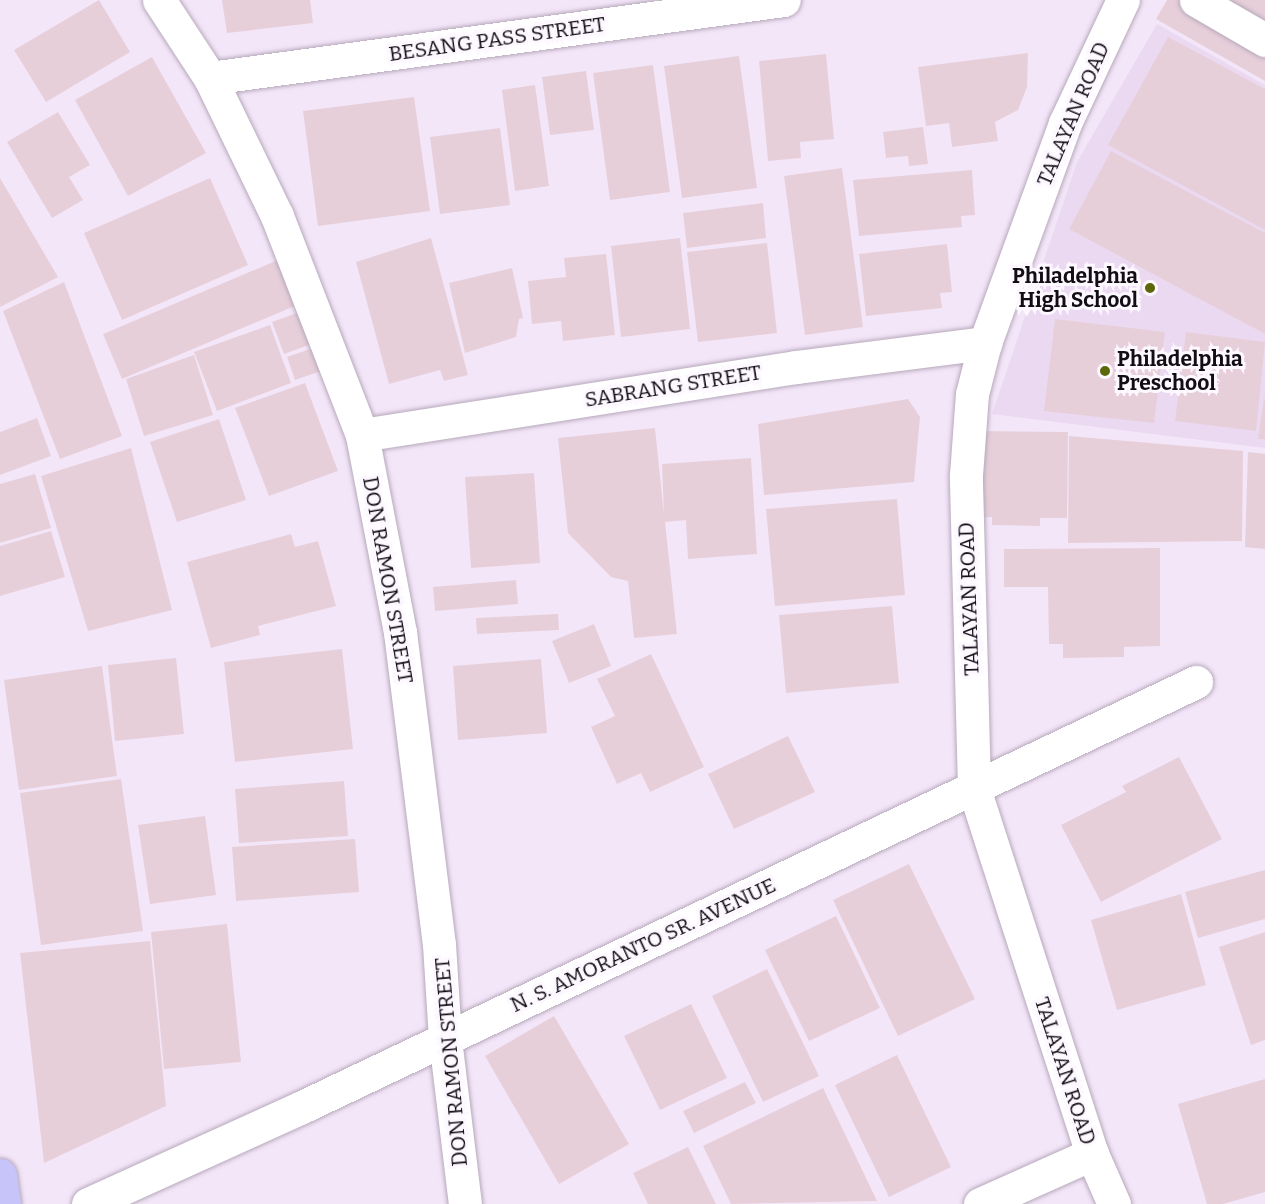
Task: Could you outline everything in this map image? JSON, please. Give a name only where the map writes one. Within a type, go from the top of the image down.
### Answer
[{"type":"main road","points":[[0,1175],[4,1204]]},
{"type":"street","name":"DON RAMON STREET","points":[[159,0],[210,78],[277,216],[362,435],[400,632],[439,944],[445,1039],[465,1204]]},
{"type":"street","name":"BESANG PASS STREET","points":[[210,78],[784,0]]},
{"type":"street","name":"TALAYAN ROAD","points":[[1114,1204],[1092,1155],[974,788],[966,475],[972,394],[985,343],[1065,123],[1123,0]]},
{"type":"street","points":[[1196,0],[1265,40]]},
{"type":"street","name":"SABRANG STREET","points":[[362,435],[796,367],[985,343]]},
{"type":"street","name":"N. S. AMORANTO SR. AVENUE","points":[[88,1204],[445,1039],[1196,682]]},
{"type":"street","points":[[980,1204],[1092,1155]]},
{"type":"shaded area","name":"Philadelphia High School","points":[[1157,24],[1265,85],[1265,448],[992,414],[1077,162]]},
{"type":"building","points":[[99,0],[130,52],[46,102],[14,50]]},
{"type":"building","points":[[222,0],[310,0],[313,23],[227,33]]},
{"type":"building","points":[[1167,0],[1183,0],[1265,47],[1265,81],[1156,19]]},
{"type":"building","points":[[1205,0],[1265,0],[1265,34]]},
{"type":"building","points":[[1168,37],[1265,89],[1265,230],[1108,145]]},
{"type":"building","points":[[1028,53],[1027,87],[1018,110],[995,122],[998,141],[952,147],[949,123],[926,126],[918,67]]},
{"type":"building","points":[[826,54],[834,139],[800,142],[801,158],[768,161],[759,61]]},
{"type":"building","points":[[739,56],[757,188],[682,198],[664,66]]},
{"type":"building","points":[[152,57],[206,153],[128,196],[75,100]]},
{"type":"building","points":[[653,65],[670,192],[610,200],[593,73]]},
{"type":"building","points":[[586,71],[594,130],[550,135],[542,77]]},
{"type":"building","points":[[535,85],[549,186],[515,191],[502,90]]},
{"type":"building","points":[[414,97],[430,211],[318,226],[303,111]]},
{"type":"building","points":[[58,112],[90,165],[69,177],[83,200],[52,218],[7,142]]},
{"type":"building","points":[[923,127],[928,164],[909,166],[908,156],[886,158],[883,132]]},
{"type":"building","points":[[500,128],[510,205],[440,214],[430,137]]},
{"type":"building","points":[[1111,151],[1265,233],[1265,334],[1069,229]]},
{"type":"building","points":[[842,168],[863,327],[805,335],[784,176]]},
{"type":"building","points":[[972,170],[975,215],[961,216],[962,227],[859,236],[853,180]]},
{"type":"building","points":[[0,178],[58,277],[0,307]]},
{"type":"building","points":[[210,178],[248,265],[122,320],[84,233]]},
{"type":"building","points":[[763,203],[766,238],[687,248],[683,213]]},
{"type":"building","points":[[431,238],[468,375],[444,381],[440,370],[389,384],[356,262]]},
{"type":"building","points":[[680,238],[690,329],[621,337],[611,246]]},
{"type":"building","points":[[767,243],[777,333],[698,342],[687,252]]},
{"type":"building","points":[[947,244],[952,292],[940,293],[942,308],[866,316],[859,254]]},
{"type":"building","points":[[606,254],[615,335],[563,341],[561,321],[532,324],[528,281],[566,277],[564,258]]},
{"type":"building","points":[[278,260],[297,305],[122,379],[103,334]]},
{"type":"building","points":[[512,268],[523,318],[519,319],[516,337],[465,353],[449,283]]},
{"type":"building","points":[[64,282],[122,436],[60,459],[3,311]]},
{"type":"building","points":[[302,311],[314,343],[284,354],[272,322]]},
{"type":"building","name":"Philadelphia Preschool","points":[[1055,319],[1165,332],[1154,423],[1044,411]]},
{"type":"building","points":[[270,325],[291,383],[217,411],[194,352]]},
{"type":"building","points":[[1186,332],[1265,342],[1256,431],[1175,421]]},
{"type":"building","points":[[316,347],[324,370],[295,380],[287,357]]},
{"type":"building","points":[[194,355],[213,415],[144,436],[126,379]]},
{"type":"building","points":[[305,383],[338,471],[269,496],[235,408]]},
{"type":"building","points":[[908,399],[920,417],[914,482],[764,495],[758,424]]},
{"type":"building","points":[[1264,399],[1265,439],[1258,439]]},
{"type":"building","points":[[37,418],[51,456],[0,475],[0,432]]},
{"type":"building","points":[[219,419],[246,500],[177,522],[150,442]]},
{"type":"building","points":[[655,428],[664,515],[662,464],[751,458],[757,554],[688,559],[686,520],[665,522],[677,634],[634,638],[628,581],[611,577],[568,533],[558,438]]},
{"type":"building","points":[[979,431],[1068,432],[1067,518],[1040,518],[1040,526],[992,525],[992,517],[978,517]]},
{"type":"building","points":[[1069,436],[1243,451],[1242,541],[1068,543]]},
{"type":"building","points":[[131,448],[172,610],[88,631],[41,476]]},
{"type":"building","points":[[1248,452],[1265,454],[1265,549],[1245,547]]},
{"type":"building","points":[[534,473],[540,563],[471,568],[465,477]]},
{"type":"building","points":[[35,474],[51,528],[0,543],[0,484]]},
{"type":"building","points":[[897,499],[905,595],[775,606],[766,509]]},
{"type":"building","points":[[51,531],[65,577],[0,596],[0,546]]},
{"type":"building","points":[[291,534],[295,547],[318,541],[336,606],[258,626],[260,635],[211,648],[187,562]]},
{"type":"building","points":[[1160,548],[1160,646],[1124,647],[1124,657],[1063,658],[1063,644],[1049,644],[1048,587],[1004,587],[1004,549]]},
{"type":"building","points":[[516,580],[518,604],[435,611],[433,587]]},
{"type":"building","points":[[892,606],[899,683],[786,693],[779,615]]},
{"type":"building","points":[[558,614],[559,630],[477,634],[476,618]]},
{"type":"building","points":[[594,624],[611,666],[569,683],[552,641]]},
{"type":"building","points":[[342,649],[353,749],[235,762],[224,662]]},
{"type":"building","points":[[651,654],[704,767],[650,792],[641,773],[617,784],[591,727],[615,716],[597,679]]},
{"type":"building","points":[[176,658],[184,734],[115,741],[108,665]]},
{"type":"building","points":[[541,659],[547,733],[458,740],[453,666]]},
{"type":"building","points":[[102,666],[117,776],[19,790],[4,680]]},
{"type":"building","points":[[788,736],[815,792],[734,829],[708,774]]},
{"type":"building","points":[[1179,757],[1222,839],[1101,902],[1061,825],[1126,792],[1122,786]]},
{"type":"building","points":[[121,779],[143,931],[41,945],[20,793]]},
{"type":"building","points":[[344,781],[348,836],[239,843],[235,789]]},
{"type":"building","points":[[205,816],[216,895],[150,904],[138,825]]},
{"type":"building","points":[[355,839],[359,892],[236,901],[232,847]]},
{"type":"building","points":[[909,864],[975,999],[898,1036],[833,900]]},
{"type":"building","points":[[1265,870],[1265,919],[1198,938],[1185,892]]},
{"type":"building","points":[[1181,894],[1206,985],[1117,1010],[1091,920]]},
{"type":"building","points":[[836,916],[880,1008],[809,1041],[765,950]]},
{"type":"building","points":[[227,924],[241,1062],[164,1069],[151,932]]},
{"type":"building","points":[[1265,932],[1265,1040],[1251,1045],[1219,947]]},
{"type":"building","points":[[150,941],[166,1106],[44,1163],[20,953]]},
{"type":"building","points":[[767,969],[819,1076],[763,1102],[712,996]]},
{"type":"building","points":[[691,1004],[727,1078],[660,1110],[624,1036]]},
{"type":"building","points":[[554,1016],[629,1144],[559,1184],[485,1056]]},
{"type":"building","points":[[897,1055],[951,1167],[889,1197],[835,1085]]},
{"type":"building","points":[[1265,1079],[1265,1192],[1223,1204],[1207,1204],[1178,1104]]},
{"type":"building","points":[[745,1082],[756,1103],[694,1133],[683,1111]]},
{"type":"building","points":[[823,1088],[877,1201],[731,1204],[703,1146]]},
{"type":"building","points":[[688,1147],[716,1204],[648,1204],[633,1173]]},
{"type":"place","name":"Philadelphia High School","points":[[1150,288]]},
{"type":"place","name":"Philadelphia Preschool","points":[[1105,371]]}]
